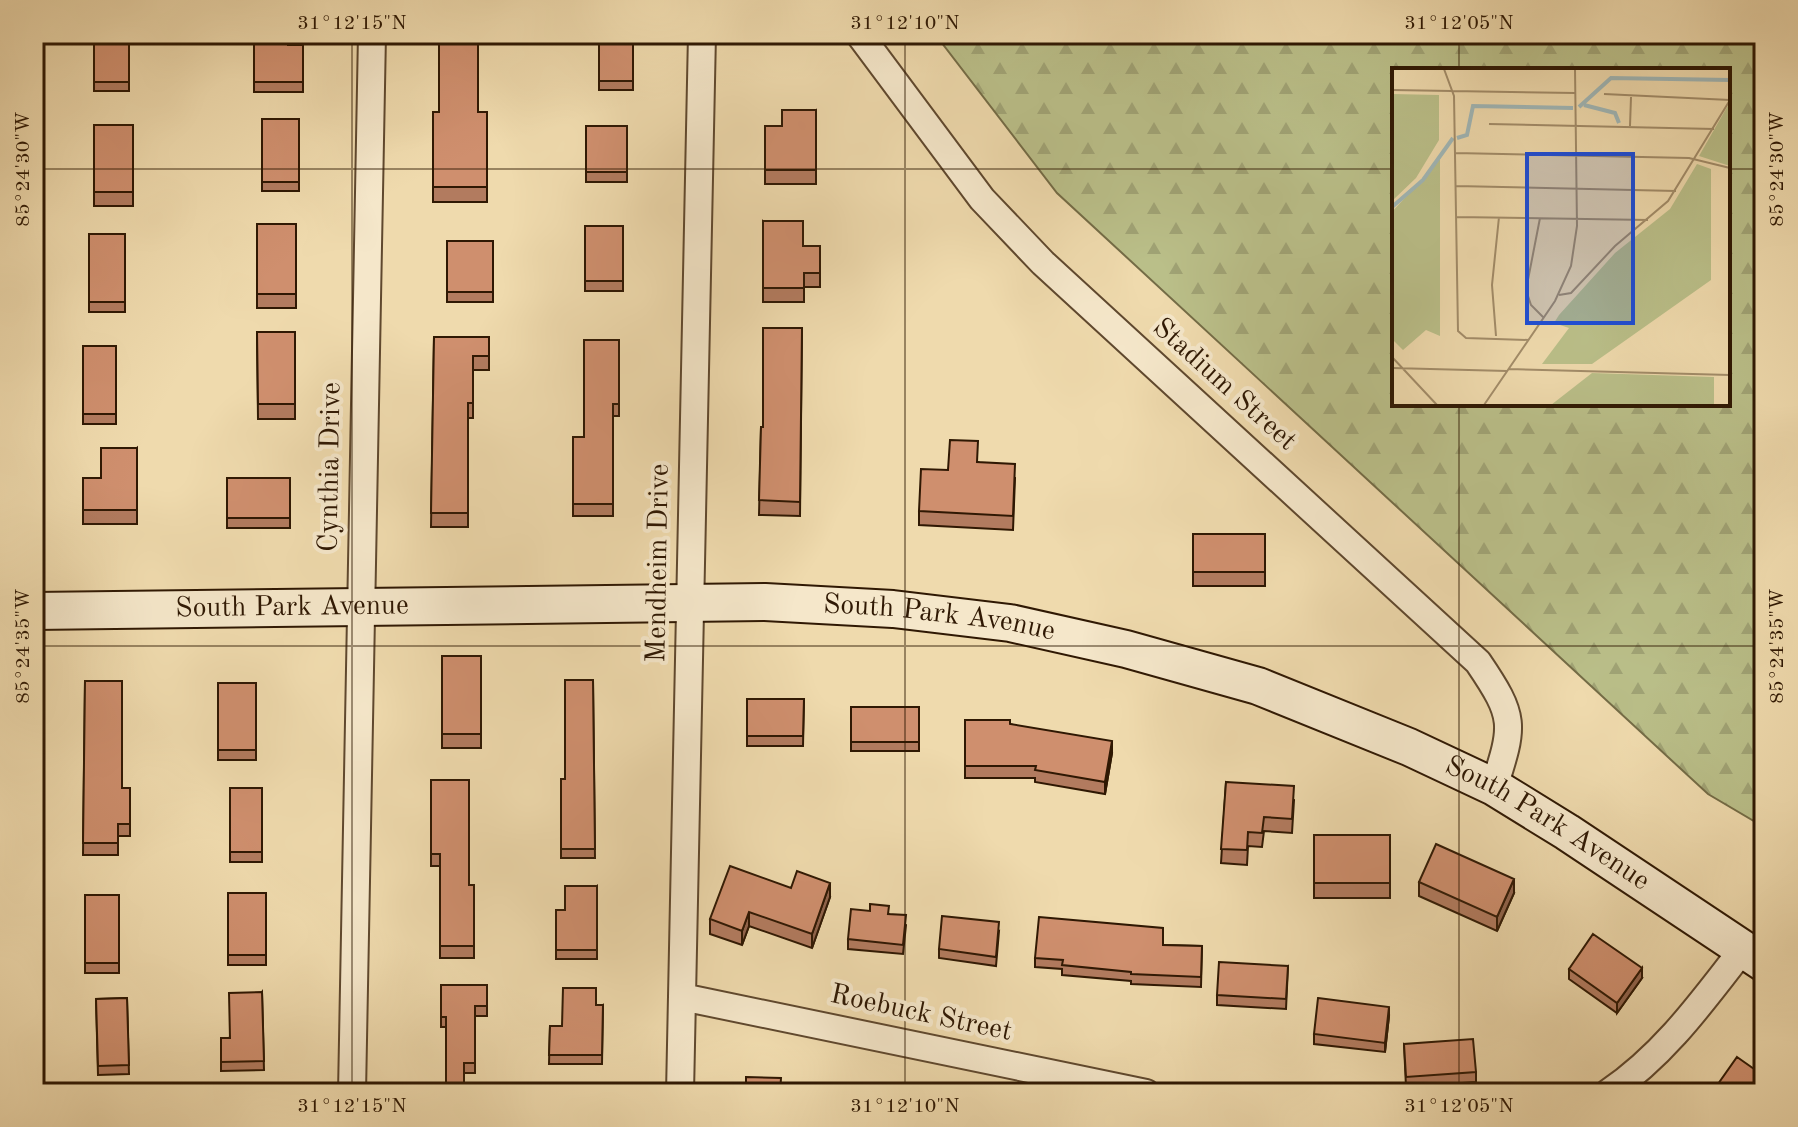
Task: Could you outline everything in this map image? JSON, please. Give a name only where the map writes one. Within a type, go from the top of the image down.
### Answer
[{"type":"street","name":"Cynthia Drive","points":[[352,1093],[372,34]]},
{"type":"street","name":"Mendheim Drive","points":[[680,1093],[702,34]]},
{"type":"street","name":"Stadium Street","points":[[859,34],[982,199],[1043,263],[1478,662],[1492,683],[1508,719],[1510,734],[1494,787]]},
{"type":"street","name":"South Park Avenue","points":[[34,611],[779,603],[893,609],[1010,623],[1084,639],[1258,686],[1409,747],[1494,787],[1754,956]]},
{"type":"street","points":[[1608,1093],[1647,1063],[1754,956]]},
{"type":"street","name":"Roebuck Street","points":[[682,997],[1146,1093]]},
{"type":"green space","points":[[935,34],[1764,34],[1764,827],[1708,794],[1057,193]]},
{"type":"building","points":[[94,34],[129,34],[129,82],[94,82]]},
{"type":"building","points":[[254,34],[288,34],[288,45],[303,45],[303,82],[254,82]]},
{"type":"building","points":[[439,34],[478,34],[478,112],[487,112],[487,187],[433,187],[433,112],[439,112]]},
{"type":"building","points":[[599,34],[633,34],[633,81],[599,81]]},
{"type":"building","points":[[782,110],[816,110],[816,170],[765,170],[765,126],[782,126]]},
{"type":"building","points":[[262,119],[299,119],[299,182],[262,182]]},
{"type":"building","points":[[94,125],[133,125],[133,192],[94,192]]},
{"type":"building","points":[[586,126],[627,126],[627,172],[586,172]]},
{"type":"building","points":[[763,221],[803,221],[803,246],[820,246],[820,273],[804,273],[804,288],[763,288]]},
{"type":"building","points":[[257,224],[296,224],[296,294],[257,294]]},
{"type":"building","points":[[585,226],[623,226],[623,281],[585,281]]},
{"type":"building","points":[[89,234],[125,234],[125,302],[89,302]]},
{"type":"building","points":[[447,241],[493,241],[493,292],[447,292]]},
{"type":"building","points":[[763,328],[802,328],[800,502],[759,500]]},
{"type":"building","points":[[257,332],[295,332],[295,404],[258,404]]},
{"type":"building","points":[[434,337],[489,337],[489,356],[473,356],[473,403],[468,403],[468,513],[431,513]]},
{"type":"building","points":[[584,340],[619,340],[619,404],[613,404],[613,504],[573,504],[573,437],[584,437]]},
{"type":"building","points":[[83,346],[116,346],[116,414],[83,414]]},
{"type":"building","points":[[950,440],[978,441],[977,462],[1015,464],[1013,516],[919,511],[921,469],[948,470]]},
{"type":"building","points":[[101,448],[137,448],[137,510],[83,510],[83,478],[101,478]]},
{"type":"building","points":[[227,478],[290,478],[290,518],[227,518]]},
{"type":"building","points":[[1193,534],[1265,534],[1265,572],[1193,572]]},
{"type":"building","points":[[442,656],[481,656],[481,734],[442,734]]},
{"type":"building","points":[[565,680],[593,680],[595,849],[561,849]]},
{"type":"building","points":[[85,681],[122,681],[122,788],[130,788],[130,824],[118,824],[118,843],[83,843]]},
{"type":"building","points":[[218,683],[256,683],[256,750],[218,750]]},
{"type":"building","points":[[747,699],[804,699],[803,736],[747,736]]},
{"type":"building","points":[[851,707],[919,707],[919,742],[851,742]]},
{"type":"building","points":[[965,720],[1010,720],[1010,724],[1112,741],[1105,782],[1035,770],[1036,766],[965,766]]},
{"type":"building","points":[[431,780],[469,780],[469,885],[474,885],[474,946],[440,946],[440,854],[431,854]]},
{"type":"building","points":[[1226,782],[1294,786],[1292,819],[1264,817],[1262,833],[1248,832],[1247,850],[1221,849]]},
{"type":"building","points":[[230,788],[262,788],[262,852],[230,852]]},
{"type":"building","points":[[1314,835],[1390,835],[1390,883],[1314,883]]},
{"type":"building","points":[[1436,844],[1514,879],[1497,917],[1419,882]]},
{"type":"building","points":[[730,866],[791,888],[797,871],[830,883],[812,934],[749,912],[742,931],[710,919]]},
{"type":"building","points":[[565,886],[597,886],[597,950],[556,950],[556,910],[565,910]]},
{"type":"building","points":[[228,893],[266,893],[266,955],[228,955]]},
{"type":"building","points":[[85,895],[119,895],[119,963],[85,963]]},
{"type":"building","points":[[870,904],[889,906],[888,914],[906,915],[903,945],[848,939],[851,909],[870,911]]},
{"type":"building","points":[[942,916],[999,922],[996,957],[939,949]]},
{"type":"building","points":[[1039,917],[1163,928],[1163,945],[1202,946],[1201,977],[1131,974],[1062,965],[1063,960],[1035,958]]},
{"type":"building","points":[[1593,934],[1642,968],[1617,1003],[1569,969]]},
{"type":"building","points":[[1219,962],[1288,966],[1286,999],[1217,995]]},
{"type":"building","points":[[441,985],[487,985],[487,1006],[475,1006],[475,1063],[464,1063],[464,1093],[446,1093],[446,1017],[441,1017]]},
{"type":"building","points":[[563,988],[596,988],[596,1005],[603,1005],[602,1055],[549,1055],[550,1026],[562,1026]]},
{"type":"building","points":[[262,992],[264,1061],[221,1062],[221,1038],[230,1038],[229,993]]},
{"type":"building","points":[[127,998],[129,1065],[98,1066],[96,999]]},
{"type":"building","points":[[1318,998],[1389,1007],[1385,1043],[1314,1034]]},
{"type":"building","points":[[1473,1039],[1476,1072],[1406,1077],[1404,1044]]},
{"type":"building","points":[[1737,1057],[1764,1076],[1764,1093],[1731,1093],[1718,1084]]},
{"type":"building","points":[[746,1077],[781,1078],[780,1093],[746,1093]]}]
